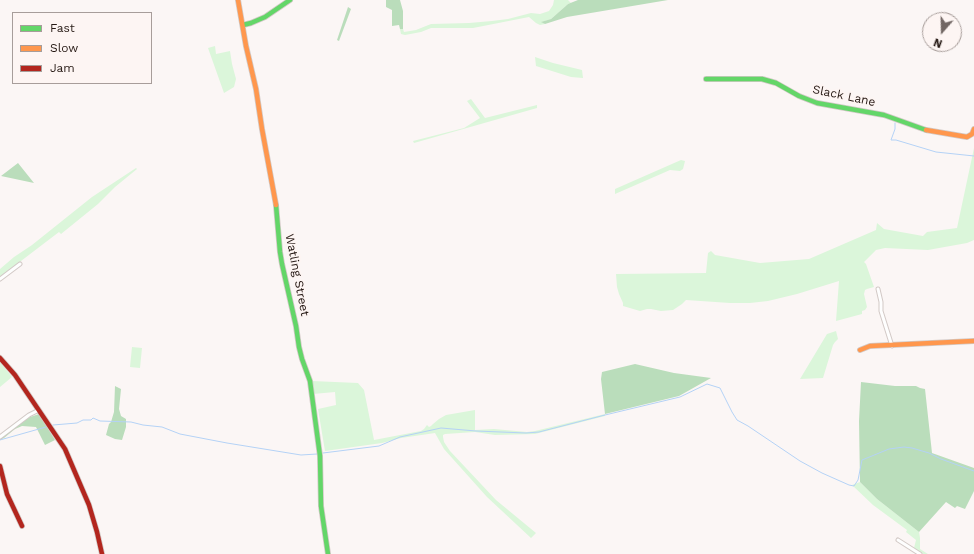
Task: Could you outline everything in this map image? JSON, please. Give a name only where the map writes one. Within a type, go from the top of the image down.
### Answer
[{"type":"street","name":"Watling Street","points":[[238,0],[248,59],[256,89],[277,211],[282,264],[296,326],[299,347],[311,388],[320,456],[321,506],[328,554]]},
{"type":"street","points":[[243,25],[265,17],[290,0]]},
{"type":"street","name":"Slack Lane","points":[[706,79],[762,78],[776,83],[799,96],[817,102],[884,115],[922,128],[967,137],[972,134],[974,129]]},
{"type":"street","points":[[0,279],[20,264]]},
{"type":"street","points":[[878,289],[882,311],[892,346]]},
{"type":"street","points":[[860,350],[870,346],[974,341]]},
{"type":"street","points":[[0,358],[15,375],[65,449],[89,504],[102,554]]},
{"type":"street","points":[[0,436],[29,415],[39,410]]},
{"type":"street","points":[[0,466],[7,494],[22,526]]},
{"type":"street","points":[[898,540],[920,554]]},
{"type":"green space","points":[[386,0],[400,0],[403,11],[403,29],[400,29],[399,25],[392,26],[392,10],[386,7]]},
{"type":"green space","points":[[554,0],[568,0],[571,3],[551,19],[542,22],[545,24],[540,25],[529,17],[473,28],[431,28],[421,32],[405,35],[401,34],[400,29],[403,29],[404,32],[416,30],[431,24],[492,21],[508,19],[531,13],[540,14],[549,11]]},
{"type":"green space","points":[[578,0],[668,0],[567,17],[545,24],[541,22],[551,19],[568,4]]},
{"type":"green space","points":[[348,7],[351,9],[339,41],[337,40]]},
{"type":"green space","points":[[215,46],[216,54],[230,51],[236,79],[234,87],[224,93],[208,48]]},
{"type":"green space","points":[[535,57],[582,70],[583,78],[571,77],[536,66]]},
{"type":"green space","points":[[471,99],[485,118],[537,105],[537,108],[414,143],[413,141],[464,128],[480,118],[467,101]]},
{"type":"green space","points":[[974,148],[974,240],[967,243],[928,250],[885,248],[876,250],[864,262],[874,287],[865,290],[864,294],[867,307],[862,311],[862,314],[836,321],[839,281],[768,301],[730,303],[686,300],[673,310],[661,311],[647,309],[640,311],[623,306],[617,287],[616,274],[706,273],[708,253],[711,251],[715,255],[760,263],[809,259],[876,230],[877,223],[884,229],[923,236],[927,232],[957,228]]},
{"type":"green space","points":[[681,160],[685,161],[683,169],[680,171],[670,170],[615,194],[615,189]]},
{"type":"green space","points":[[18,163],[34,183],[1,176]]},
{"type":"green space","points":[[136,168],[137,169],[115,187],[98,204],[61,234],[59,232],[0,277],[0,269],[14,257],[32,245],[92,197]]},
{"type":"green space","points":[[836,331],[838,339],[833,345],[823,378],[800,379],[827,334]]},
{"type":"green space","points":[[132,347],[142,348],[140,368],[130,367]]},
{"type":"green space","points":[[0,362],[12,377],[0,387]]},
{"type":"green space","points":[[635,364],[674,373],[711,378],[679,396],[605,414],[601,379],[602,372]]},
{"type":"green space","points":[[312,381],[358,383],[364,390],[374,440],[421,431],[427,425],[429,427],[431,426],[446,415],[475,410],[475,430],[494,429],[527,432],[605,414],[605,416],[535,434],[495,435],[475,432],[443,435],[444,442],[450,451],[496,500],[536,533],[531,538],[487,497],[444,449],[435,433],[401,438],[382,443],[325,451],[318,409],[336,405],[335,392],[313,394]]},
{"type":"green space","points":[[861,382],[895,386],[916,386],[925,389],[932,453],[974,468],[974,491],[965,509],[957,506],[955,508],[946,502],[919,532],[877,499],[860,482],[859,421]]},
{"type":"green space","points":[[115,386],[121,389],[119,409],[121,416],[126,419],[126,427],[122,440],[106,435],[114,412]]},
{"type":"green space","points":[[39,414],[55,440],[45,445],[36,427],[22,426],[15,429],[0,440],[0,438],[27,418]]},
{"type":"green space","points":[[860,482],[877,499],[919,532],[920,549],[928,554],[923,554],[914,548],[916,540],[906,532],[907,530],[873,505],[852,485]]},
{"type":"waterway","points":[[895,123],[895,129],[891,140],[896,140],[936,152],[974,156]]},
{"type":"waterway","points":[[323,453],[379,446],[400,437],[441,428],[476,431],[526,433],[539,432],[680,397],[707,384],[720,388],[737,420],[800,461],[849,485],[854,486],[858,480],[862,460],[889,449],[904,447],[929,453],[974,471]]},
{"type":"waterway","points":[[53,425],[77,423],[83,420],[91,420],[93,418],[100,421],[131,422],[162,427],[180,434],[227,443],[301,455],[317,454]]},
{"type":"waterway","points":[[0,440],[46,427]]},
{"type":"traffic: fast","points":[[243,25],[265,17],[290,0]]},
{"type":"traffic: fast","points":[[706,79],[762,79],[776,83],[799,96],[817,103],[884,115],[926,130]]},
{"type":"traffic: fast","points":[[276,205],[282,264],[296,326],[299,347],[310,381],[320,456],[321,506],[328,554]]},
{"type":"traffic: slow","points":[[238,0],[246,46],[256,89],[276,205]]},
{"type":"traffic: slow","points":[[926,130],[967,137],[972,134],[974,129]]},
{"type":"traffic: slow","points":[[860,350],[870,346],[974,341]]},
{"type":"traffic: jam","points":[[0,358],[15,375],[65,449],[89,505],[102,554]]},
{"type":"traffic: jam","points":[[0,466],[7,494],[22,526]]}]
